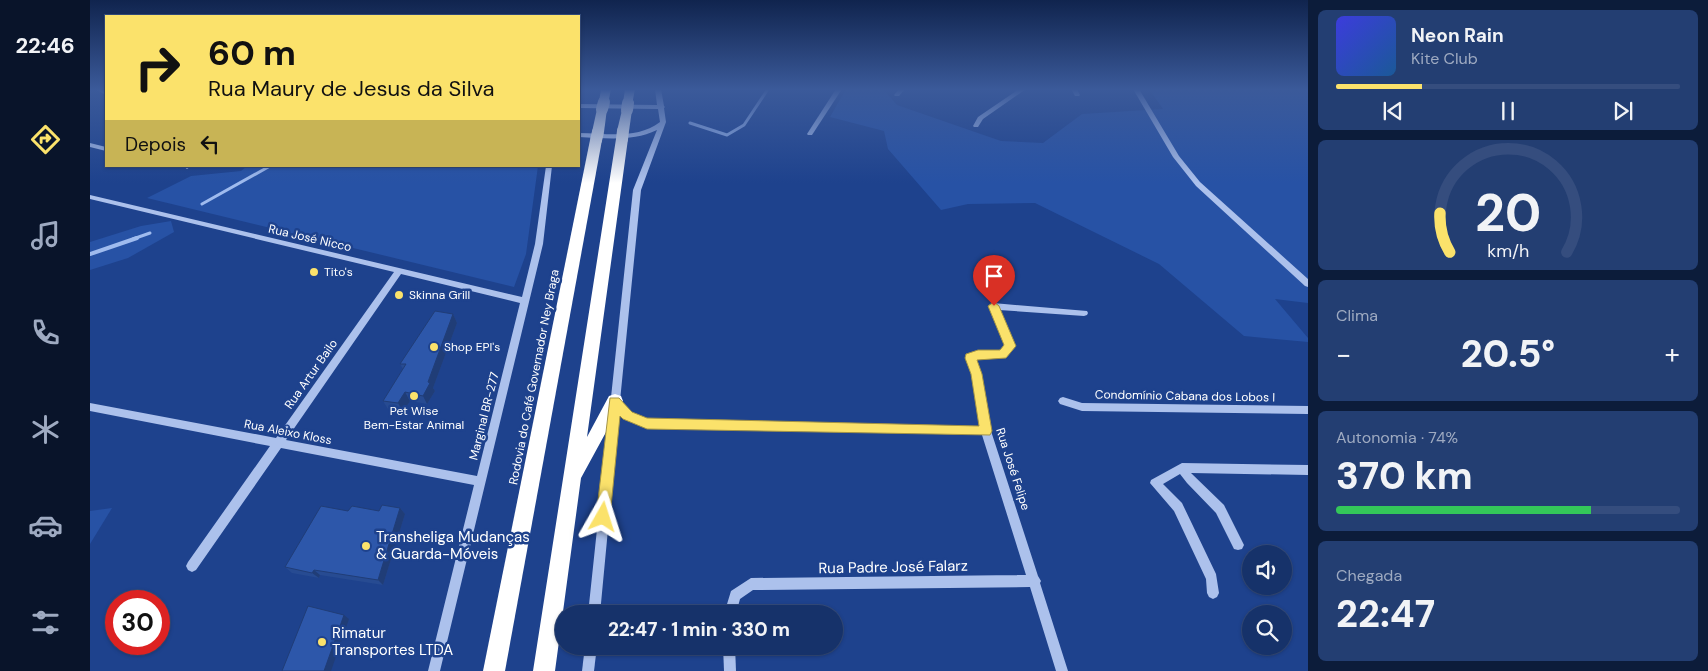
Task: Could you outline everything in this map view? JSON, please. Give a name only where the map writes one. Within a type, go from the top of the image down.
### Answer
[{"type":"highway","name":"Rodovia do Café Governador Ney Braga","points":[[494,671],[600,120]]},
{"type":"highway","points":[[544,671],[625,120]]},
{"type":"highway","points":[[572,482],[615,402]]},
{"type":"street","points":[[810,134],[819,120]]},
{"type":"street","points":[[976,126],[979,120]]},
{"type":"street","points":[[1154,120],[1176,157],[1198,184],[1308,284]]},
{"type":"street","points":[[580,135],[646,134],[663,122]]},
{"type":"street","points":[[595,605],[638,190],[663,122]]},
{"type":"street","points":[[93,147],[105,141]]},
{"type":"street","name":"Marginal BR-277","points":[[434,671],[543,227],[549,167]]},
{"type":"street","name":"Rua José Nicco","points":[[90,197],[525,301]]},
{"type":"street","name":"Rua Artur Bailo","points":[[192,566],[398,271]]},
{"type":"street","name":"Rua José Felipe","points":[[1062,671],[1035,580],[986,431],[976,374],[971,358],[978,354],[1002,354],[1011,346],[994,306],[1084,313]]},
{"type":"street","name":"Condomínio Cabana dos Lobos I","points":[[1063,401],[1082,407],[1308,410]]},
{"type":"street","points":[[615,402],[627,416],[647,424],[986,431]]},
{"type":"street","name":"Rua Aleixo Kloss","points":[[90,407],[481,482]]},
{"type":"street","points":[[1182,468],[1189,481],[1200,488],[1220,509],[1238,545]]},
{"type":"street","points":[[1213,594],[1212,578],[1178,506],[1154,483],[1182,468],[1308,470]]},
{"type":"street","name":"Rua Padre José Falarz","points":[[732,605],[735,595],[751,584],[1035,580]]},
{"type":"street","points":[[588,671],[590,655]]},
{"type":"street","points":[[729,655],[730,671]]},
{"type":"shaded area","points":[[843,120],[941,120],[1001,141],[1043,143],[1074,120],[1308,120],[1308,303],[1275,299],[1308,338],[1308,342],[1244,336],[1159,264],[1035,203],[968,204],[941,210],[888,149],[884,131]]},
{"type":"shaded area","points":[[246,167],[538,167],[526,254],[514,287],[147,198],[191,176],[241,171]]},
{"type":"shaded area","points":[[171,221],[174,232],[128,258],[90,270],[90,242],[141,226]]},
{"type":"shaded area","points":[[112,508],[90,544],[90,511]]},
{"type":"building","points":[[435,311],[453,314],[428,382],[430,383],[423,396],[405,392],[398,403],[383,401],[406,364],[400,364]]},
{"type":"building","points":[[382,505],[400,508],[378,580],[314,570],[312,573],[285,567],[321,506],[348,511],[352,506],[379,511]]},
{"type":"building","name":"Rimatur Transportes LTDA","points":[[308,606],[344,615],[324,671],[282,671]]},
{"type":"waterway","points":[[690,123],[727,135],[744,125],[747,120]]},
{"type":"waterway","points":[[202,204],[268,167]]},
{"type":"waterway","points":[[133,239],[150,233]]},
{"type":"waterway","points":[[90,254],[137,238]]},
{"type":"place","name":"Tito's","points":[[314,272]]},
{"type":"place","name":"Skinna Grill","points":[[399,295]]},
{"type":"place","name":"Shop EPI's","points":[[434,347]]},
{"type":"place","name":"Pet Wise Bem-Estar Animal","points":[[414,396]]},
{"type":"place","name":"Transheliga Mudanças & Guarda-Móveis","points":[[366,546]]},
{"type":"place","name":"Rimatur Transportes LTDA","points":[[322,642]]},
{"type":"route","points":[[603,517],[615,402],[627,416],[647,424],[986,431],[976,374],[971,358],[978,354],[1002,354],[1011,346],[994,306]]}]
